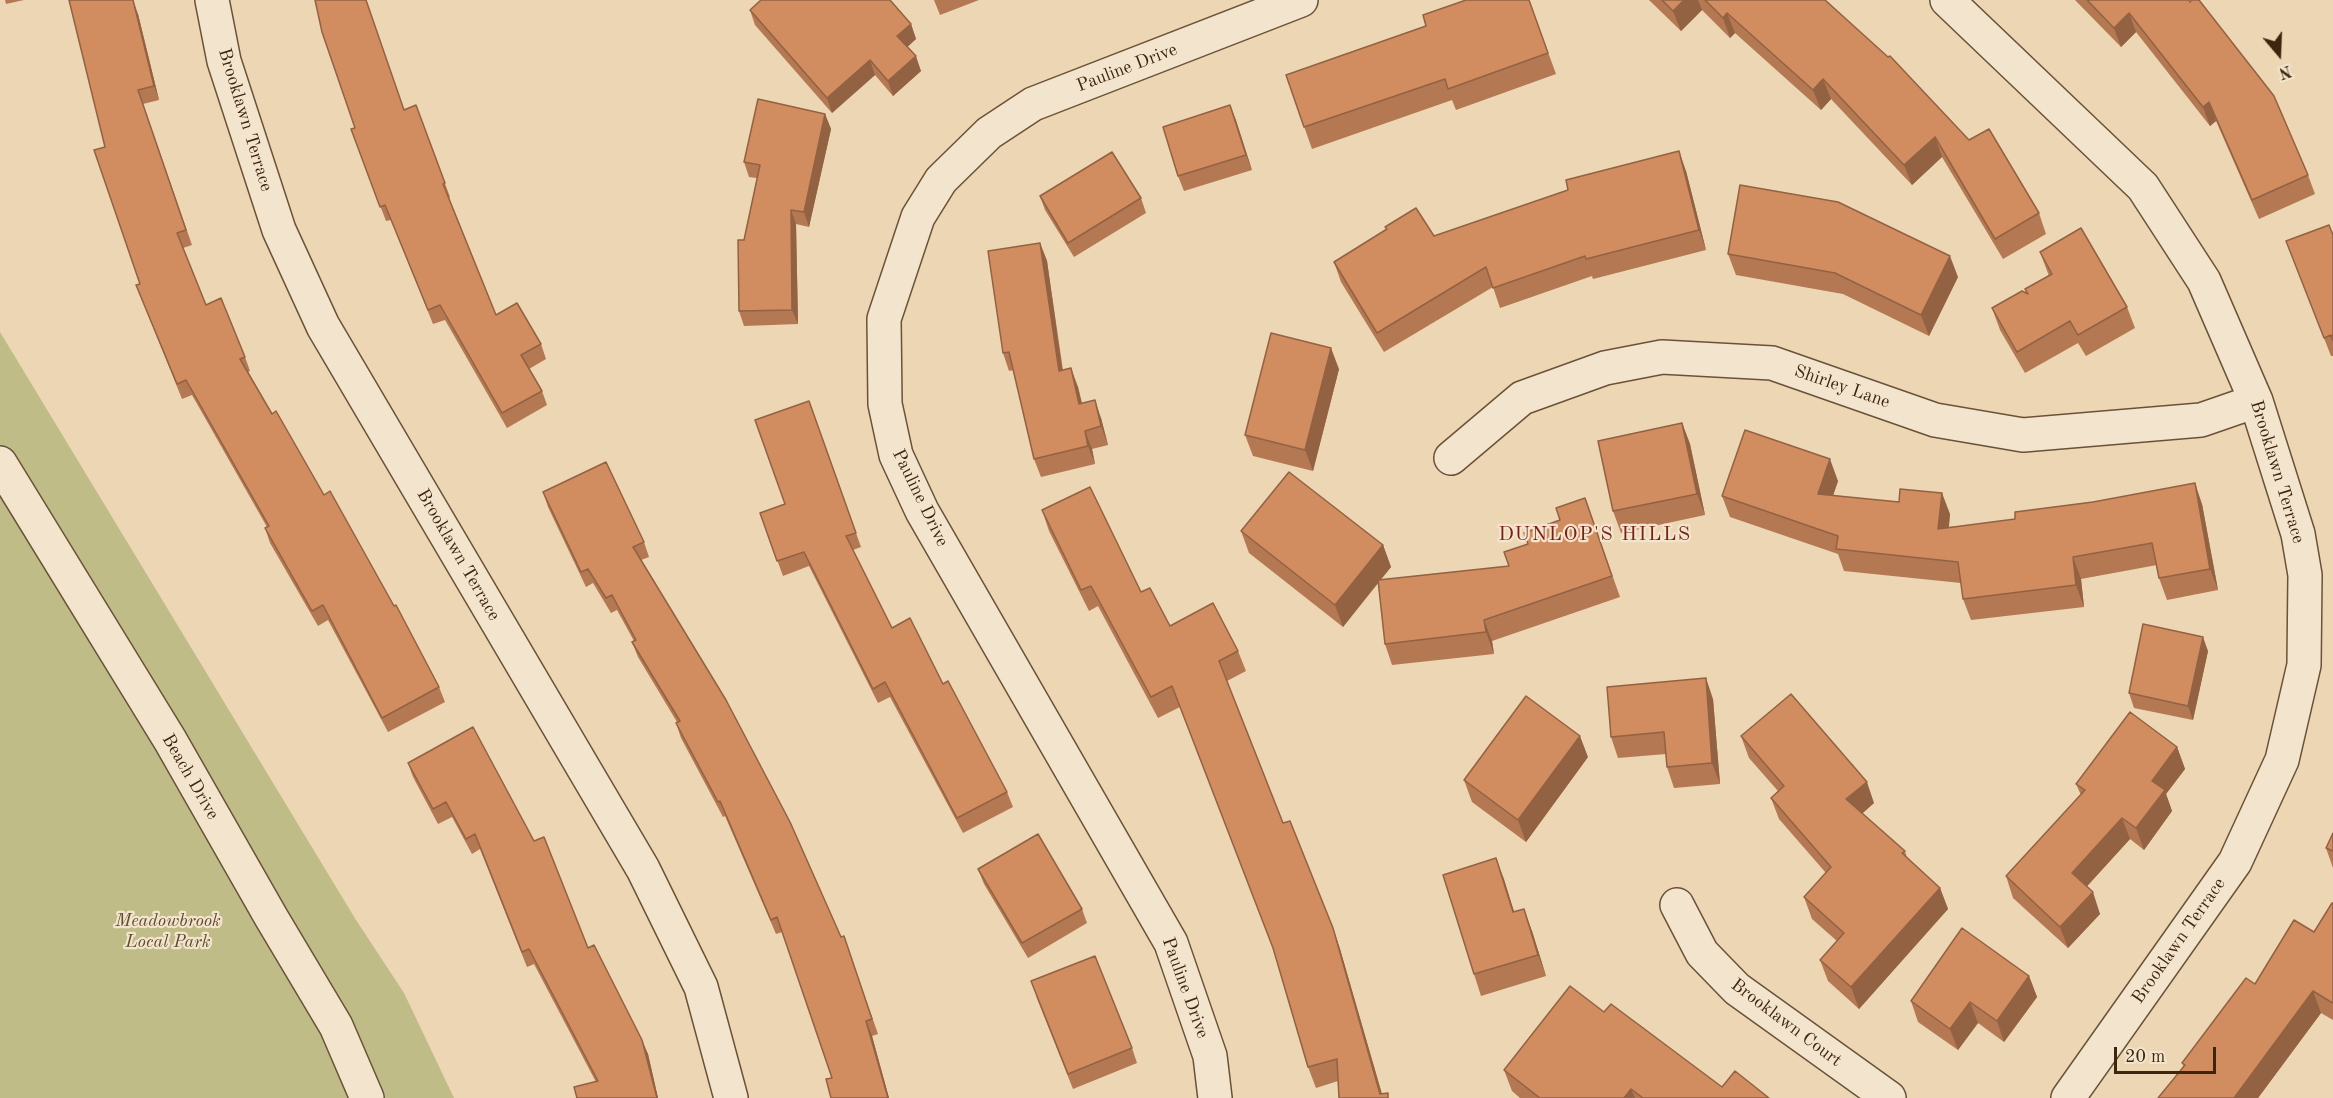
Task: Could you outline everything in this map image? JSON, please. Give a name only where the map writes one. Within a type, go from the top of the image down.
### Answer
[{"type":"street","name":"Brooklawn Terrace","points":[[212,0],[224,60],[279,230],[323,326],[643,869],[701,987],[731,1098]]},
{"type":"street","name":"Pauline Drive","points":[[1215,1098],[1210,1056],[1171,943],[922,511],[896,456],[885,404],[884,319],[918,218],[941,180],[989,133],[1033,104],[1301,0]]},
{"type":"street","name":"Brooklawn Terrace","points":[[1947,0],[2143,187],[2204,281],[2256,401],[2298,534],[2305,575],[2304,665],[2282,760],[2235,862],[2068,1098]]},
{"type":"street","name":"Shirley Lane","points":[[1451,458],[1522,398],[1605,368],[1662,357],[1772,363],[1935,420],[2023,435],[2201,420],[2256,401]]},
{"type":"street","name":"Beach Drive","points":[[0,463],[164,730],[336,1026],[366,1098]]},
{"type":"street","name":"Brooklawn Court","points":[[1677,905],[1702,953],[1737,989],[1889,1098]]},
{"type":"green space","name":"Meadowbrook Local Park","points":[[0,332],[356,920],[404,993],[454,1098],[0,1098]]},
{"type":"building","points":[[69,0],[133,0],[154,86],[138,90],[186,230],[177,233],[206,305],[221,298],[245,357],[240,359],[272,414],[276,411],[324,495],[330,491],[394,606],[396,605],[439,687],[382,718],[323,605],[312,611],[265,528],[269,526],[186,380],[177,384],[136,285],[140,284],[94,150],[105,147]]},
{"type":"building","points":[[315,0],[366,0],[404,110],[416,105],[445,183],[443,184],[496,315],[517,303],[541,344],[521,355],[542,391],[502,413],[440,305],[428,310],[385,205],[380,207],[351,129],[355,128],[322,32]]},
{"type":"building","points":[[761,0],[890,0],[911,24],[897,36],[916,56],[888,81],[870,60],[827,98],[750,10]]},
{"type":"building","points":[[1466,0],[1529,0],[1548,53],[1448,89],[1445,79],[1304,127],[1286,75],[1426,26],[1423,15]]},
{"type":"building","points":[[1662,0],[1684,0],[1673,11]]},
{"type":"building","points":[[1705,0],[1825,0],[1888,57],[1890,56],[1969,140],[1989,129],[2039,213],[1995,239],[1935,137],[1904,165],[1823,79],[1813,90],[1727,13],[1723,18]]},
{"type":"building","points":[[2087,0],[2189,0],[2190,2],[2199,0],[2274,96],[2308,175],[2252,200],[2209,102],[2203,107],[2129,13],[2114,28]]},
{"type":"building","points":[[758,99],[825,114],[804,212],[791,210],[792,310],[739,311],[738,240],[744,240],[760,165],[744,162]]},
{"type":"building","points":[[1230,105],[1246,155],[1178,176],[1163,127]]},
{"type":"building","points":[[1679,151],[1699,230],[1586,259],[1585,256],[1493,288],[1486,267],[1377,333],[1334,262],[1416,208],[1434,236],[1568,190],[1566,180]]},
{"type":"building","points":[[1112,152],[1141,198],[1068,243],[1040,196]]},
{"type":"building","points":[[1740,185],[1838,202],[1950,256],[1921,315],[1835,273],[1728,254]]},
{"type":"building","points":[[2329,225],[2333,235],[2333,341],[2331,335],[2324,338],[2286,241]]},
{"type":"building","points":[[2081,228],[2127,307],[2078,335],[2070,321],[2017,352],[1992,308],[2022,291],[2028,294],[2025,289],[2052,274],[2040,252]]},
{"type":"building","points":[[1040,243],[1059,371],[1071,368],[1079,404],[1095,400],[1101,426],[1085,431],[1088,446],[1034,459],[1009,352],[1003,353],[988,251]]},
{"type":"building","points":[[1271,333],[1331,348],[1305,450],[1245,435]]},
{"type":"building","points":[[809,401],[856,533],[846,536],[892,628],[910,618],[943,684],[948,681],[1007,792],[957,818],[885,682],[873,689],[804,552],[777,561],[760,513],[785,504],[755,420]]},
{"type":"building","points":[[1682,423],[1697,494],[1613,511],[1598,441]]},
{"type":"building","points":[[1745,430],[1830,459],[1818,494],[1899,502],[1900,489],[1942,493],[1938,529],[2015,519],[2015,512],[2093,502],[2195,483],[2210,569],[2159,578],[2152,543],[2073,557],[2076,585],[1963,599],[1958,562],[1836,549],[1838,536],[1722,496]]},
{"type":"building","points":[[606,462],[644,542],[633,547],[726,700],[790,822],[841,937],[844,936],[872,1019],[866,1021],[888,1098],[831,1098],[826,1079],[832,1078],[777,917],[771,920],[720,801],[718,802],[676,723],[680,721],[632,642],[636,640],[612,595],[606,598],[588,569],[581,572],[543,492]]},
{"type":"building","points":[[1289,472],[1383,545],[1335,605],[1241,531]]},
{"type":"building","points":[[1090,487],[1141,592],[1150,588],[1170,626],[1213,603],[1238,651],[1219,661],[1283,823],[1290,821],[1333,928],[1380,1094],[1388,1093],[1388,1098],[1339,1098],[1337,1059],[1308,1067],[1273,948],[1172,686],[1151,697],[1091,586],[1081,590],[1042,510]]},
{"type":"building","points":[[1585,498],[1612,576],[1484,620],[1486,632],[1385,644],[1378,580],[1509,566],[1504,552],[1528,544],[1524,533],[1560,520],[1556,508]]},
{"type":"building","points":[[2143,624],[2203,637],[2188,706],[2129,693]]},
{"type":"building","points":[[1706,678],[1712,763],[1667,767],[1664,732],[1611,737],[1607,687]]},
{"type":"building","points":[[1791,694],[1867,782],[1846,799],[1905,851],[1902,853],[1940,888],[1851,987],[1820,960],[1844,933],[1804,897],[1831,867],[1771,798],[1784,786],[1741,736]]},
{"type":"building","points":[[1526,696],[1580,736],[1518,820],[1464,780]]},
{"type":"building","points":[[2130,712],[2177,747],[2152,781],[2165,790],[2136,828],[2122,818],[2072,873],[2093,892],[2060,927],[2006,876],[2085,790],[2076,784]]},
{"type":"building","points":[[473,727],[534,841],[544,837],[588,948],[594,945],[642,1040],[657,1098],[577,1098],[574,1087],[598,1081],[529,949],[522,952],[475,834],[466,839],[446,802],[433,809],[408,763]]},
{"type":"building","points":[[2333,833],[2333,851],[2326,848]]},
{"type":"building","points":[[1038,834],[1082,909],[1022,943],[978,869]]},
{"type":"building","points":[[1496,858],[1513,912],[1524,909],[1538,955],[1474,974],[1443,875]]},
{"type":"building","points":[[2332,903],[2333,1003],[2313,991],[2234,1098],[2158,1098],[2185,1065],[2182,1063],[2246,978],[2255,984],[2294,920],[2314,932]]},
{"type":"building","points":[[1962,928],[2029,976],[1997,1021],[1970,1002],[1950,1029],[1911,1001]]},
{"type":"building","points":[[1095,956],[1132,1048],[1068,1074],[1031,981]]},
{"type":"building","points":[[1570,986],[1604,1012],[1611,1004],[1722,1087],[1735,1071],[1769,1098],[1643,1098],[1631,1089],[1624,1098],[1540,1098],[1504,1070]]},
{"type":"district","name":"DUNLOP'S HILLS","points":[[1595,535]]}]
